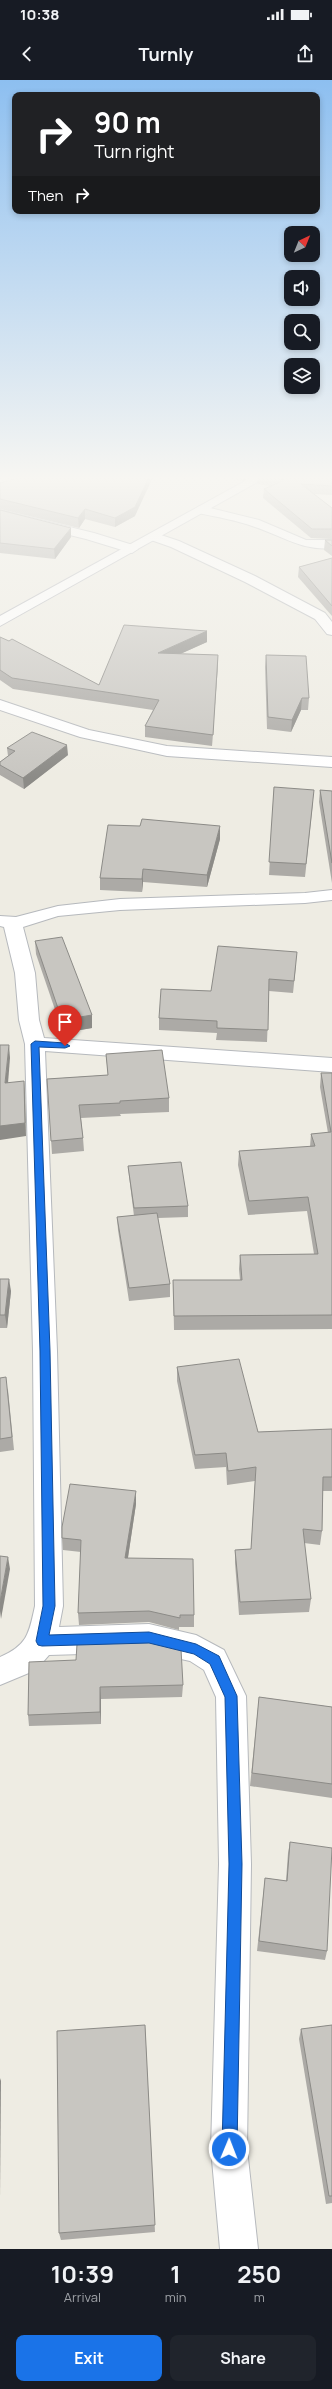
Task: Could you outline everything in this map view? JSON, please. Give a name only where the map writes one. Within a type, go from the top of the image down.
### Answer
[{"type":"street","points":[[0,622],[83,576]]},
{"type":"street","points":[[243,576],[320,616],[332,631]]},
{"type":"street","points":[[0,705],[85,734],[167,751],[332,762]]},
{"type":"street","points":[[0,1671],[26,1660],[42,1641],[49,1606],[45,1351],[35,1044],[29,1020],[25,973],[6,923],[52,912],[116,903],[305,898],[332,895]]},
{"type":"street","points":[[35,1044],[332,1065]]},
{"type":"street","points":[[42,1641],[149,1638],[196,1649],[214,1660],[231,1696],[235,1864],[229,2149],[239,2249]]},
{"type":"building","points":[[307,576],[332,576],[332,606]]},
{"type":"building","points":[[124,625],[207,631],[158,653],[218,655],[213,735],[145,726],[159,700],[12,678],[0,670],[0,637],[9,641],[12,639],[99,685]]},
{"type":"building","points":[[266,655],[306,656],[309,698],[302,698],[292,720],[268,717]]},
{"type":"building","points":[[32,732],[67,745],[23,778],[0,765],[0,762],[15,751],[7,748]]},
{"type":"building","points":[[274,787],[314,790],[306,864],[269,862]]},
{"type":"building","points":[[320,790],[332,791],[332,863]]},
{"type":"building","points":[[142,819],[220,826],[207,875],[143,869],[142,879],[100,878],[108,825],[140,826]]},
{"type":"building","points":[[62,937],[92,1015],[62,1020],[35,941]]},
{"type":"building","points":[[218,946],[297,952],[294,981],[269,979],[268,1030],[217,1028],[217,1021],[159,1018],[161,989],[211,991]]},
{"type":"building","points":[[0,1045],[9,1045],[5,1083],[24,1081],[25,1123],[0,1126]]},
{"type":"building","points":[[162,1050],[169,1098],[79,1105],[83,1138],[51,1141],[47,1079],[108,1075],[106,1054]]},
{"type":"building","points":[[321,1073],[332,1073],[332,1315],[174,1316],[173,1280],[242,1280],[240,1255],[318,1254],[308,1197],[249,1201],[239,1151],[315,1146],[311,1134],[331,1132]]},
{"type":"building","points":[[181,1162],[188,1206],[134,1208],[128,1166]]},
{"type":"building","points":[[157,1213],[170,1284],[129,1288],[117,1217]]},
{"type":"building","points":[[0,1279],[9,1279],[5,1315],[0,1315]]},
{"type":"building","points":[[239,1359],[258,1432],[332,1429],[332,1477],[323,1477],[322,1531],[303,1529],[311,1599],[240,1602],[235,1550],[251,1549],[256,1467],[228,1471],[226,1453],[195,1455],[177,1367]]},
{"type":"building","points":[[6,1377],[12,1437],[0,1439],[0,1378]]},
{"type":"building","points":[[70,1484],[136,1491],[125,1558],[193,1559],[194,1615],[180,1615],[180,1618],[149,1611],[78,1613],[81,1540],[62,1538],[62,1527]]},
{"type":"building","points":[[0,1556],[8,1557],[0,1602]]},
{"type":"building","points":[[149,1642],[181,1649],[183,1685],[100,1687],[100,1712],[28,1715],[29,1662],[76,1660],[77,1644]]},
{"type":"building","points":[[259,1697],[332,1707],[332,1784],[252,1773]]},
{"type":"building","points":[[290,1842],[332,1848],[327,1951],[259,1941],[265,1878],[287,1881]]},
{"type":"building","points":[[145,2025],[155,2225],[59,2233],[57,2031]]},
{"type":"building","points":[[332,2025],[332,2196],[329,2196],[301,2029]]},
{"type":"route","points":[[65,1046],[35,1044],[40,1157],[45,1351],[49,1606],[42,1641],[149,1638],[196,1649],[214,1660],[231,1696],[235,1864],[229,2149]]}]
